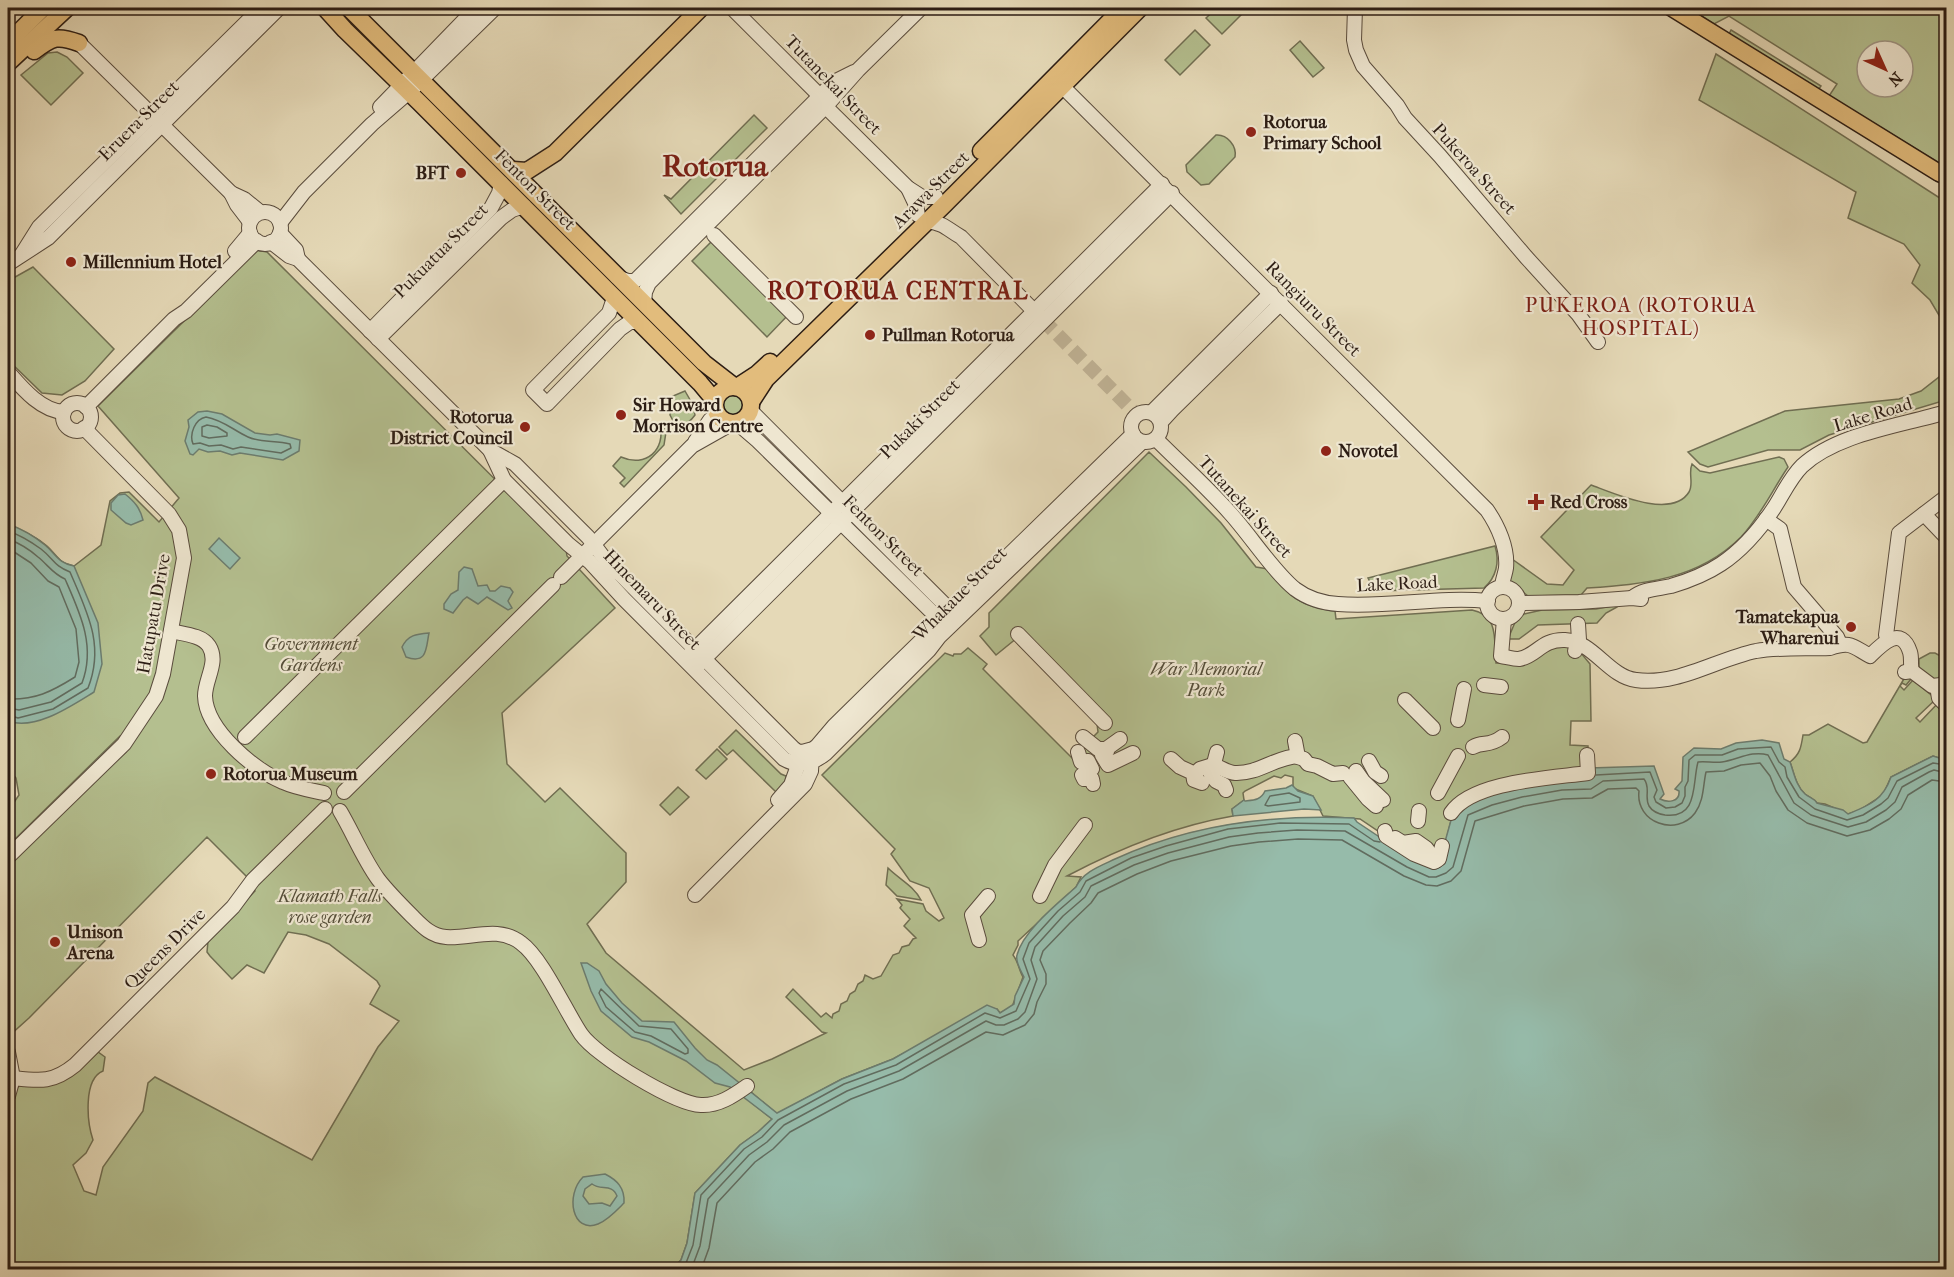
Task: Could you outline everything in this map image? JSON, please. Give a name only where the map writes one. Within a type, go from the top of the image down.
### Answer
[{"type":"main road","points":[[8,43],[43,8]]},
{"type":"main road","name":"Fenton Street","points":[[325,8],[345,30],[411,82],[618,277],[712,371],[736,387]]},
{"type":"main road","name":"Fenton Street","points":[[349,8],[411,82]]},
{"type":"main road","name":"Pukuatua Street","points":[[519,186],[701,8]]},
{"type":"main road","name":"Arawa Street","points":[[751,406],[766,379],[1058,82],[1124,8]]},
{"type":"main road","name":"Arawa Street","points":[[1058,82],[1140,8]]},
{"type":"main road","points":[[1672,8],[1944,177]]},
{"type":"main road","points":[[66,9],[71,31],[79,43]]},
{"type":"main road","points":[[8,64],[66,9]]},
{"type":"main road","points":[[8,64],[26,58],[55,38],[62,37],[79,43]]},
{"type":"main road","name":"Fenton Street","points":[[519,186],[614,298],[700,383],[725,416]]},
{"type":"main road","name":"Arawa Street","points":[[736,387],[757,374],[923,218]]},
{"type":"main road","points":[[736,387],[744,390],[751,406],[748,417],[725,416],[717,396],[724,389],[736,387]]},
{"type":"street","name":"Eruera Street","points":[[157,119],[261,8]]},
{"type":"street","name":"Eruera Street","points":[[8,264],[20,256],[39,227],[279,8]]},
{"type":"street","points":[[411,82],[477,8]]},
{"type":"street","points":[[86,406],[174,319],[186,311],[257,224],[303,192],[376,120],[380,108],[495,8]]},
{"type":"street","name":"Tutanekai Street","points":[[732,8],[908,188],[922,197],[940,201]]},
{"type":"street","points":[[644,303],[645,291],[649,283],[823,102],[836,81],[858,70],[921,8]]},
{"type":"street","name":"Pukeroa Street","points":[[1355,8],[1354,40],[1363,66],[1411,125],[1578,314],[1598,342]]},
{"type":"street","points":[[79,43],[231,193],[244,199],[264,244],[277,233],[303,192]]},
{"type":"street","name":"Rangiuru Street","points":[[1058,82],[1487,510],[1499,530],[1504,548],[1506,568],[1502,587]]},
{"type":"street","points":[[618,277],[635,281],[823,102]]},
{"type":"street","name":"Pukuatua Street","points":[[374,335],[512,210],[519,186]]},
{"type":"street","name":"Pukuatua Street","points":[[374,335],[496,202],[519,186]]},
{"type":"street","name":"Tutanekai Street","points":[[908,188],[923,218]]},
{"type":"street","name":"Pukaki Street","points":[[689,665],[1167,189]]},
{"type":"street","points":[[940,201],[961,237]]},
{"type":"street","name":"Hinemaru Street","points":[[257,224],[277,216],[277,233],[296,250],[298,259],[490,450],[515,464],[594,545],[614,571],[620,574],[793,748],[806,757]]},
{"type":"street","points":[[923,218],[943,224],[961,237],[1039,316]]},
{"type":"street","points":[[714,235],[796,317]]},
{"type":"street","points":[[614,298],[609,313],[533,390],[546,404],[620,329],[630,322],[638,322]]},
{"type":"street","points":[[1157,417],[1276,298]]},
{"type":"street","points":[[8,372],[38,401],[56,412],[64,412]]},
{"type":"street","points":[[75,403],[86,406],[90,418],[84,428],[76,430],[68,427],[63,419],[67,407],[75,403]]},
{"type":"street","name":"Fenton Street","points":[[751,406],[915,575],[950,619]]},
{"type":"street","name":"Lake Road","points":[[1519,603],[1632,598],[1640,600],[1683,590],[1723,567],[1756,544],[1769,521],[1810,469],[1813,459],[1834,445],[1849,439],[1947,412]]},
{"type":"street","points":[[1140,413],[1157,417],[1161,431],[1156,439],[1152,442],[1137,438],[1131,429],[1133,419],[1140,413]]},
{"type":"street","points":[[344,792],[692,446],[725,416]]},
{"type":"street","name":"Fenton Street","points":[[725,416],[758,441],[836,518],[950,619]]},
{"type":"street","name":"Hatupatu Drive","points":[[8,857],[109,760],[129,738],[148,710],[159,689],[184,558],[177,525],[169,514],[84,428]]},
{"type":"street","name":"Whakaue Street","points":[[692,892],[786,792],[806,757],[834,726],[950,619],[1137,438]]},
{"type":"street","name":"Tutanekai Street","points":[[1156,439],[1231,514],[1285,579],[1308,597]]},
{"type":"street","name":"Hinemaru Street","points":[[490,450],[504,480],[583,556],[784,759],[806,757]]},
{"type":"street","points":[[245,737],[504,480]]},
{"type":"street","points":[[1886,635],[1897,537],[1899,533],[1947,496]]},
{"type":"street","points":[[1924,514],[1947,537]]},
{"type":"street","points":[[1769,521],[1780,529],[1794,587],[1837,637],[1840,644]]},
{"type":"street","points":[[1502,587],[1514,591],[1519,603],[1516,612],[1504,619],[1498,618],[1490,611],[1488,601],[1492,592],[1502,587]]},
{"type":"street","name":"Lake Road","points":[[1308,597],[1337,604],[1446,599],[1488,601]]},
{"type":"street","points":[[1504,619],[1501,656],[1520,658],[1550,642],[1566,640],[1630,679],[1650,681],[1679,676],[1757,651],[1830,648],[1840,644],[1849,644],[1870,656],[1883,642],[1893,638],[1904,642],[1911,662],[1928,684],[1942,684],[1937,694],[1945,704]]},
{"type":"street","points":[[1576,648],[1578,624]]},
{"type":"street","points":[[171,631],[202,640],[210,649],[213,662],[206,686],[206,701],[213,722],[224,736],[245,756],[275,778],[290,785],[324,793]]},
{"type":"street","points":[[1018,634],[1105,723]]},
{"type":"street","points":[[1484,685],[1501,687]]},
{"type":"street","points":[[1458,720],[1464,689]]},
{"type":"street","points":[[1405,700],[1433,728]]},
{"type":"street","points":[[1083,737],[1098,749],[1106,749]]},
{"type":"street","points":[[1473,747],[1477,744],[1492,744],[1502,737]]},
{"type":"street","points":[[1120,740],[1102,754],[1108,765],[1117,766],[1133,753]]},
{"type":"street","points":[[1295,741],[1298,756]]},
{"type":"street","points":[[1078,752],[1080,762],[1088,762],[1092,769],[1082,775],[1084,779],[1092,779],[1093,784]]},
{"type":"street","points":[[1451,813],[1460,801],[1484,791],[1532,779],[1588,773],[1587,755]]},
{"type":"street","points":[[1172,759],[1180,767],[1207,782],[1215,758],[1233,773],[1267,767],[1286,756],[1298,756],[1308,764],[1333,774],[1352,774],[1381,779],[1369,761]]},
{"type":"street","points":[[1438,793],[1458,756]]},
{"type":"street","points":[[1352,774],[1380,803]]},
{"type":"street","points":[[340,811],[330,812],[325,809],[321,801],[324,793],[333,788],[344,792]]},
{"type":"street","points":[[340,811],[346,802],[344,792]]},
{"type":"street","name":"Queens Drive","points":[[13,1078],[49,1080],[62,1076],[75,1065],[233,907],[253,880],[325,809]]},
{"type":"street","points":[[340,811],[376,877],[425,929],[446,938],[496,933],[521,942],[534,956],[582,1036],[603,1056],[675,1098],[690,1104],[704,1105],[719,1102],[747,1086]]},
{"type":"street","points":[[1040,896],[1055,865],[1084,825]]},
{"type":"street","points":[[1418,825],[1426,848],[1436,861],[1402,848],[1386,837],[1382,829],[1403,843],[1418,825]]},
{"type":"street","points":[[1436,861],[1439,860],[1442,846]]},
{"type":"street","points":[[979,940],[972,915],[988,896]]},
{"type":"street","points":[[8,1052],[13,1078],[8,1096]]},
{"type":"green space","points":[[1217,8],[1248,8],[1222,34],[1206,18]]},
{"type":"green space","points":[[1689,8],[1946,8],[1946,167],[1829,96],[1837,84],[1729,16],[1714,24]]},
{"type":"green space","points":[[1195,30],[1210,45],[1180,75],[1165,60]]},
{"type":"green space","points":[[1731,30],[1821,86],[1818,90],[1729,34]]},
{"type":"green space","points":[[1300,41],[1324,68],[1313,77],[1290,50]]},
{"type":"green space","points":[[57,52],[67,57],[83,73],[51,105],[21,75],[48,53]]},
{"type":"green space","points":[[1716,54],[1946,202],[1946,327],[1930,300],[1912,283],[1920,265],[1904,244],[1848,218],[1856,192],[1699,100]]},
{"type":"green space","points":[[754,115],[767,128],[681,214],[664,195],[671,199]]},
{"type":"green space","points":[[1216,135],[1224,136],[1230,142],[1235,157],[1209,184],[1201,185],[1187,172],[1186,165]]},
{"type":"green space","points":[[714,239],[789,314],[767,337],[692,261]]},
{"type":"green space","points":[[256,250],[267,252],[566,550],[567,556],[615,608],[502,713],[507,764],[545,802],[560,788],[626,853],[626,882],[587,924],[606,953],[744,1070],[826,1033],[822,1032],[786,997],[793,989],[821,1017],[826,1013],[832,1018],[833,1014],[839,1011],[841,1004],[847,1001],[858,984],[863,981],[865,975],[873,979],[881,976],[893,955],[899,953],[902,947],[909,945],[916,938],[904,926],[910,919],[900,908],[902,905],[897,899],[923,904],[926,911],[939,921],[944,918],[929,888],[910,881],[891,854],[895,849],[822,775],[945,653],[953,656],[961,654],[968,648],[987,664],[983,669],[1072,758],[1098,732],[1097,724],[1017,638],[996,655],[980,636],[989,627],[989,613],[1149,452],[1221,523],[1256,567],[1268,569],[1296,599],[1313,607],[1335,611],[1336,619],[1472,610],[1487,617],[1491,623],[1495,637],[1496,663],[1519,663],[1546,648],[1567,647],[1581,653],[1590,664],[1591,721],[1571,721],[1570,745],[1588,746],[1589,776],[1453,813],[1441,860],[1384,835],[1360,819],[1323,816],[1313,796],[1293,788],[1293,777],[1274,776],[1245,791],[1244,800],[1232,809],[1233,816],[1211,820],[1148,839],[1067,876],[1081,877],[1076,887],[1018,941],[1013,955],[1023,977],[1012,1007],[1000,1013],[997,1009],[989,1008],[893,1059],[842,1079],[777,1114],[751,1092],[752,1103],[772,1119],[740,1145],[695,1193],[687,1243],[681,1260],[672,1269],[8,1269],[8,1110],[15,1090],[21,1084],[56,1081],[72,1075],[98,1052],[105,1057],[103,1071],[92,1083],[89,1092],[88,1112],[93,1140],[86,1153],[73,1165],[84,1191],[96,1195],[103,1167],[143,1111],[148,1083],[155,1077],[312,1160],[378,1047],[399,1021],[370,1004],[380,986],[377,981],[329,944],[306,935],[288,932],[264,973],[247,965],[232,979],[207,952],[208,941],[255,891],[248,878],[207,837],[29,1018],[10,1035],[8,1032],[8,866],[49,821],[126,752],[120,736],[8,846],[8,811],[19,795],[16,778],[8,768],[8,524],[38,539],[61,561],[74,566],[101,545],[110,501],[120,493],[129,492],[159,522],[179,498],[98,406]]},
{"type":"green space","points":[[33,267],[114,349],[85,381],[62,395],[42,393],[8,360],[8,281]]},
{"type":"green space","points":[[1946,365],[1946,400],[1829,435],[1800,450],[1768,450],[1708,467],[1700,464],[1688,452],[1785,411],[1899,399],[1921,391],[1944,373]]},
{"type":"green space","points":[[685,391],[693,405],[695,415],[689,422],[679,425],[670,415],[673,396]]},
{"type":"green space","points":[[734,392],[743,396],[747,405],[743,414],[734,418],[725,414],[721,405],[725,396]]},
{"type":"green space","points":[[660,424],[666,432],[664,445],[624,487],[620,483],[625,478],[613,466],[621,457],[638,460],[652,454],[660,442]]},
{"type":"green space","points":[[1779,457],[1784,459],[1788,467],[1754,521],[1741,537],[1707,563],[1669,577],[1587,588],[1581,595],[1528,596],[1510,582],[1512,559],[1547,584],[1563,585],[1574,570],[1541,537],[1591,485],[1642,502],[1670,504],[1681,500],[1689,492],[1692,464],[1700,471],[1710,473]]},
{"type":"green space","points":[[1495,546],[1496,569],[1484,588],[1375,591],[1368,578]]},
{"type":"green space","points":[[1617,605],[1597,623],[1538,625],[1519,639],[1508,639],[1516,620],[1524,614],[1542,610],[1596,609]]},
{"type":"green space","points":[[1930,653],[1946,659],[1946,675],[1934,681],[1919,669],[1919,659]]},
{"type":"green space","points":[[1905,677],[1911,679],[1906,685],[1902,683],[1900,686],[1904,690],[1913,680],[1936,699],[1916,718],[1920,722],[1939,702],[1946,688],[1946,760],[1933,756],[1891,777],[1883,795],[1860,810],[1848,814],[1817,803],[1805,794],[1797,783],[1790,762],[1802,744],[1803,735],[1809,735],[1828,724],[1863,743],[1867,742]]},
{"type":"green space","points":[[736,730],[781,774],[786,776],[785,783],[777,793],[733,750],[727,755],[719,747]]},
{"type":"green space","points":[[717,749],[727,759],[706,779],[696,770]]},
{"type":"green space","points":[[678,787],[689,797],[670,815],[660,805]]},
{"type":"green space","points":[[888,868],[921,900],[897,896],[886,885]]},
{"type":"water","points":[[198,412],[222,414],[255,433],[277,434],[300,440],[299,451],[283,460],[240,453],[232,455],[220,451],[208,452],[199,449],[193,455],[190,454],[185,441],[189,427],[188,420]]},
{"type":"water","points":[[125,494],[137,505],[143,520],[131,525],[111,510],[111,503],[118,495]]},
{"type":"water","points":[[8,524],[32,535],[61,561],[74,566],[98,623],[102,664],[94,692],[75,704],[30,723],[8,721]]},
{"type":"water","points":[[219,538],[240,558],[230,569],[209,549]]},
{"type":"water","points":[[464,567],[472,569],[478,586],[487,585],[490,591],[495,591],[501,586],[510,588],[513,592],[508,601],[512,608],[508,610],[487,597],[478,604],[467,597],[453,613],[444,609],[444,604],[451,594],[458,590],[459,572]]},
{"type":"water","points":[[429,633],[422,657],[413,659],[406,657],[402,647],[407,640],[416,635]]},
{"type":"water","points":[[1762,740],[1779,743],[1784,759],[1790,762],[1797,783],[1805,794],[1817,803],[1843,810],[1848,814],[1875,801],[1888,785],[1891,777],[1933,756],[1946,760],[1946,1269],[672,1269],[681,1260],[687,1243],[695,1193],[740,1145],[772,1119],[730,1087],[715,1083],[686,1061],[649,1042],[632,1037],[601,1011],[581,963],[587,963],[599,971],[606,984],[622,1003],[642,1021],[674,1022],[707,1060],[717,1065],[777,1113],[842,1079],[893,1059],[987,1005],[997,1009],[1000,1013],[1014,1004],[1015,996],[1024,977],[1017,955],[1020,946],[1033,927],[1076,887],[1087,873],[1144,847],[1173,837],[1232,824],[1323,817],[1354,818],[1378,836],[1383,835],[1400,848],[1443,849],[1453,813],[1465,800],[1589,768],[1654,766],[1664,794],[1660,799],[1673,801],[1679,795],[1679,791],[1675,789],[1682,781],[1683,757],[1694,748],[1721,749],[1736,743]]},
{"type":"water","points":[[1292,785],[1298,791],[1313,796],[1321,810],[1304,809],[1233,816],[1232,809],[1244,800],[1257,799],[1265,791]]},
{"type":"water","points":[[605,1174],[617,1182],[623,1193],[624,1203],[609,1217],[598,1224],[589,1226],[577,1218],[574,1211],[574,1193],[583,1177]],"holes":[[[592,1184],[609,1188],[615,1192],[617,1196],[610,1206],[602,1203],[589,1204],[583,1196],[585,1189]]]},
{"type":"tunnel","points":[[1043,320],[1137,415]]},
{"type":"place","name":"Rotorua Primary School","points":[[1251,132]]},
{"type":"place","name":"BFT","points":[[461,173]]},
{"type":"place","name":"Millennium Hotel","points":[[71,262]]},
{"type":"place","name":"Pullman Rotorua","points":[[870,335]]},
{"type":"place","name":"Sir Howard Morrison Centre","points":[[621,415]]},
{"type":"place","name":"Rotorua District Council","points":[[525,427]]},
{"type":"place","name":"Novotel","points":[[1326,451]]},
{"type":"place","name":"Red Cross","points":[[1536,502]]},
{"type":"place","name":"Tamatekapua Wharenui","points":[[1851,627]]},
{"type":"place","name":"Rotorua Museum","points":[[211,774]]},
{"type":"place","name":"Unison Arena","points":[[55,942]]},
{"type":"district","name":"Rotorua","points":[[715,166]]},
{"type":"district","name":"ROTORUA CENTRAL","points":[[898,291]]},
{"type":"district","name":"PUKEROA (ROTORUA HOSPITAL)","points":[[1641,316]]},
{"type":"park label","name":"Government Gardens","points":[[311,654]]},
{"type":"park label","name":"War Memorial Park","points":[[1206,679]]},
{"type":"park label","name":"Klamath Falls rose garden","points":[[330,906]]}]
